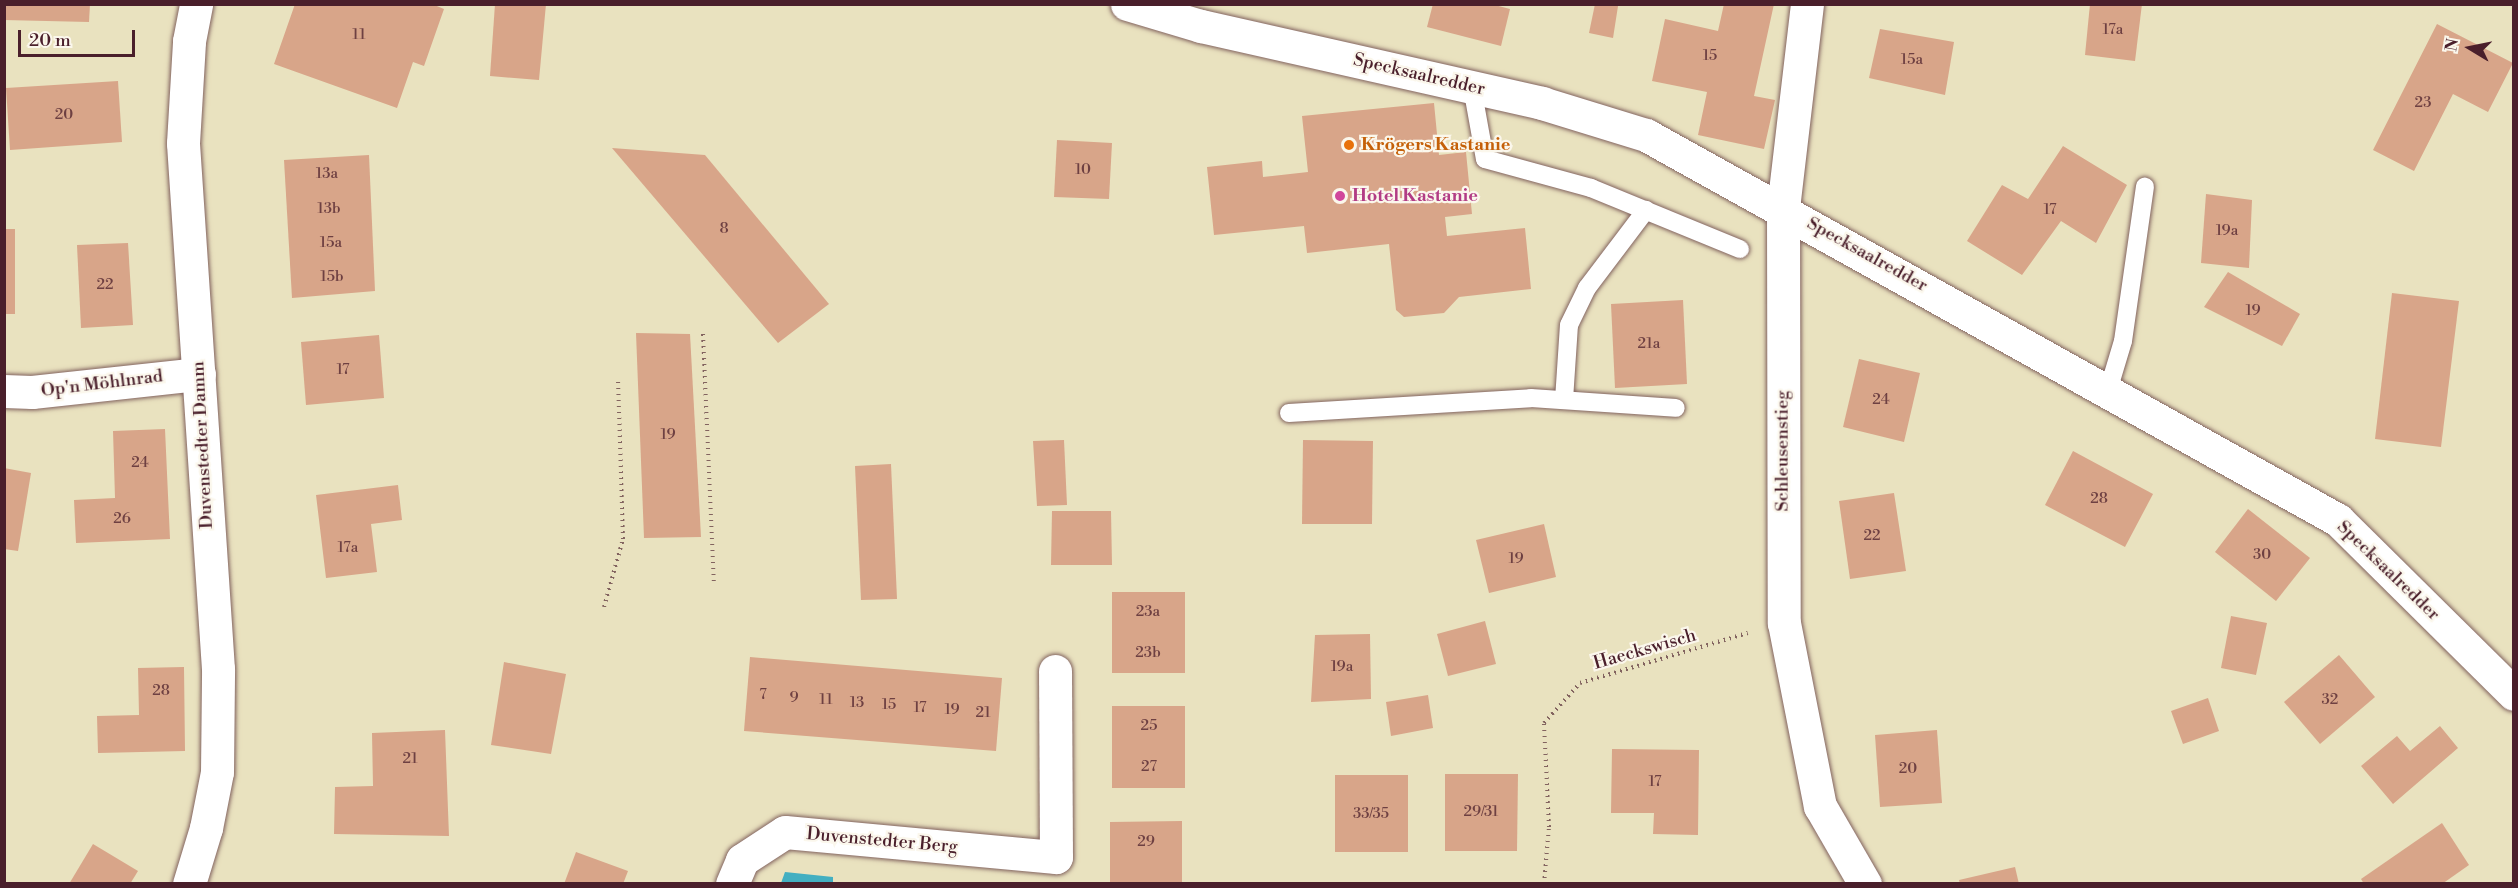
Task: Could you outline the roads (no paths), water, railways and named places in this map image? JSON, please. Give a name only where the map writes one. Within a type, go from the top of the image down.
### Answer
[{"type":"street","name":"Duvenstedter Damm","points":[[189,884],[206,828],[217,772],[218,669],[183,143],[189,41],[196,4]]},
{"type":"street","name":"Specksaalredder","points":[[1127,4],[1201,26],[1542,103],[1646,135],[1783,208],[2338,520],[2514,694]]},
{"type":"street","name":"Schleusenstieg","points":[[1807,4],[1783,208],[1784,623],[1820,806],[1865,884]]},
{"type":"street","name":"Op'n Möhlnrad","points":[[4,391],[32,392],[199,374]]},
{"type":"street","name":"Duvenstedter Berg","points":[[732,884],[742,860],[785,832],[1057,870],[1055,671]]},
{"type":"lane","points":[[1472,87],[1485,159],[1591,188],[1740,249]]},
{"type":"lane","points":[[2108,391],[2123,341],[2145,187]]},
{"type":"lane","points":[[1564,400],[1569,325],[1587,288],[1646,210]]},
{"type":"lane","points":[[1289,413],[1532,398],[1676,408]]},
{"type":"water","points":[[785,872],[833,877],[833,883],[781,883]]},
{"type":"place","name":"Krögers Kastanie","points":[[1349,145]]},
{"type":"place","name":"Hotel Kastanie","points":[[1340,196]]}]
